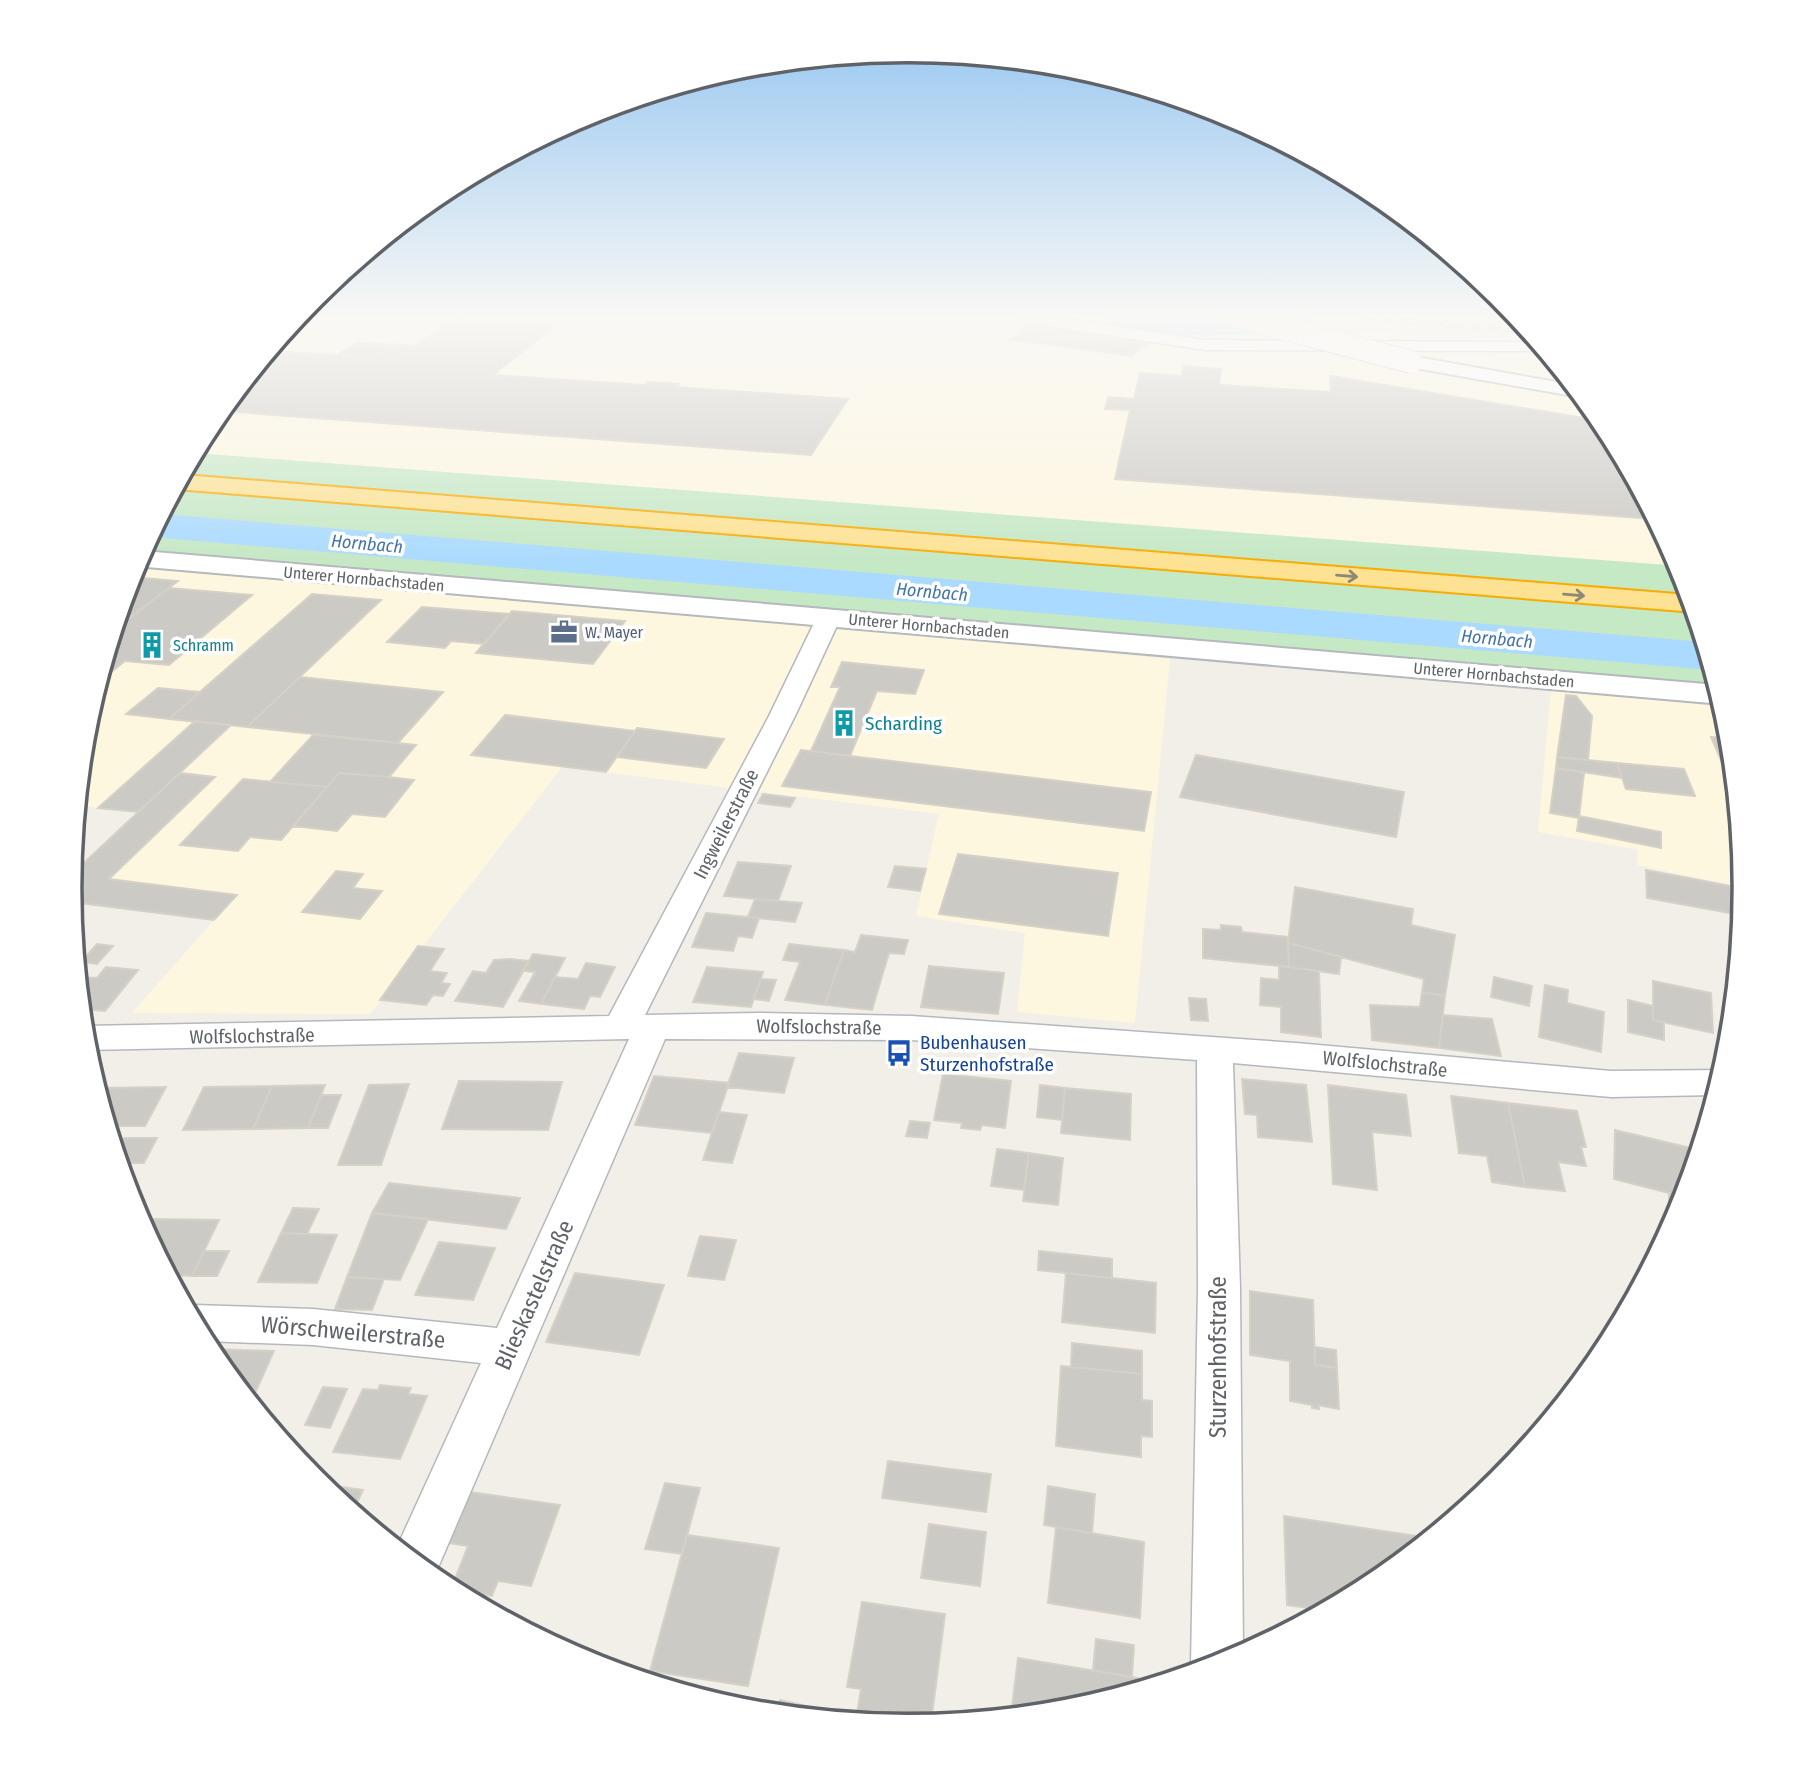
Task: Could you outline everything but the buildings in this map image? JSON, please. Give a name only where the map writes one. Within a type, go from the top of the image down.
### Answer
[{"type":"highway","points":[[198,468],[1674,582]]},
{"type":"highway","points":[[189,482],[1682,603]]},
{"type":"street","name":"Unterer Hornbachstaden","points":[[151,560],[1709,694]]},
{"type":"street","name":"Ingweilerstraße","points":[[636,1028],[829,617]]},
{"type":"street","name":"Wolfslochstraße","points":[[96,1038],[758,1025],[911,1028],[1215,1049],[1611,1084],[1709,1082]]},
{"type":"street","name":"Blieskastelstraße","points":[[419,1553],[510,1348],[636,1028]]},
{"type":"street","name":"Sturzenhofstraße","points":[[1215,1049],[1219,1289],[1217,1652]]},
{"type":"street","name":"Wörschweilerstraße","points":[[208,1323],[281,1323],[368,1329],[510,1348]]},
{"type":"shaded area","points":[[244,399],[1571,399],[1622,476],[1667,565],[207,454]]},
{"type":"shaded area","points":[[147,567],[1170,659],[1135,1023],[1017,1012],[1025,933],[916,916],[939,814],[562,767],[370,1014],[132,1013],[214,920],[83,903],[83,864],[137,813],[87,806],[98,727],[111,674],[126,623]]},
{"type":"shaded area","points":[[1551,690],[1712,705],[1725,780],[1731,834],[1732,885],[1637,865],[1638,850],[1538,832]]},
{"type":"green space","points":[[207,454],[1667,565],[1689,623],[1706,683],[154,552]]},
{"type":"waterway","name":"Hornbach","points":[[166,527],[1699,656]]},
{"type":"place","name":"W. Mayer","points":[[564,632]]},
{"type":"place","name":"Schramm","points":[[152,645]]},
{"type":"place","name":"Scharding","points":[[844,723]]},
{"type":"place","name":"Bubenhausen Sturzenhofstraße","points":[[899,1053]]}]
